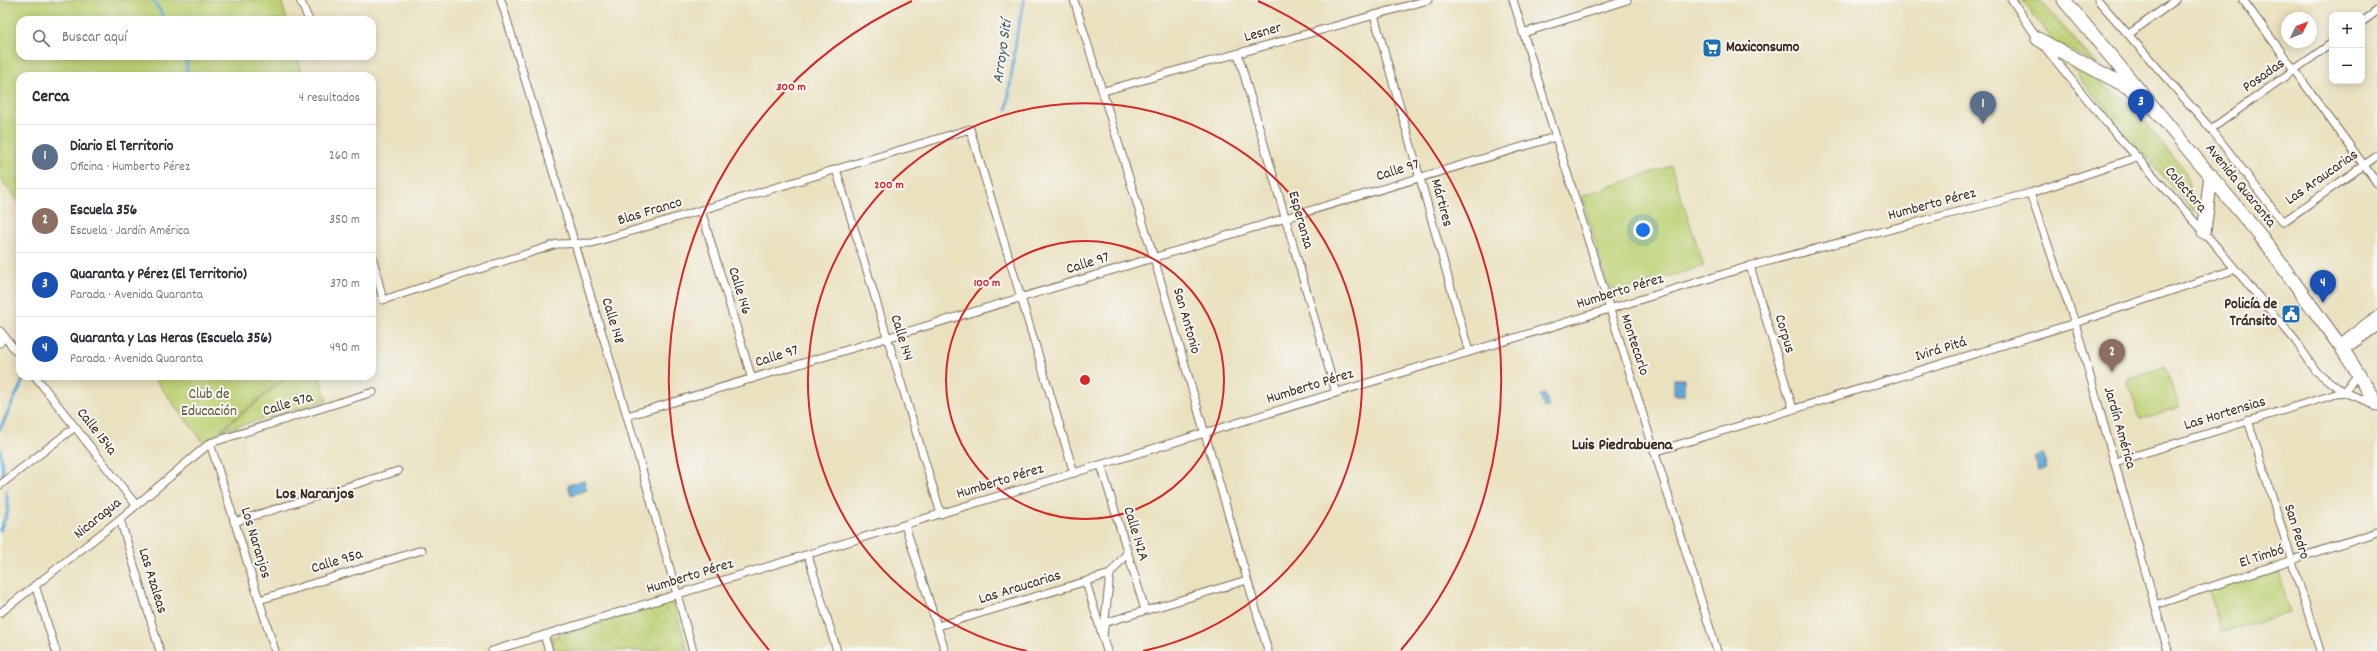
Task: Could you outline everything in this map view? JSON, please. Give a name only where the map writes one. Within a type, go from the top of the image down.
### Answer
[{"type":"highway","name":"Avenida Quaranta","points":[[2064,0],[2262,238],[2341,348],[2377,404]]},
{"type":"highway","points":[[2038,39],[2143,95]]},
{"type":"highway","points":[[2204,232],[2211,176]]},
{"type":"main road","points":[[2341,348],[2377,316]]},
{"type":"main road","points":[[2341,348],[2377,326]]},
{"type":"street","points":[[300,0],[306,16]]},
{"type":"street","name":"Calle 148","points":[[501,0],[627,416],[693,651]]},
{"type":"street","name":"San Antonio","points":[[1074,0],[1104,91],[1154,258],[1268,651]]},
{"type":"street","name":"Lesner","points":[[1104,91],[1428,0]]},
{"type":"street","name":"Montecarlo","points":[[1513,0],[1717,651]]},
{"type":"street","points":[[1523,33],[1627,0]]},
{"type":"street","name":"Colectora","points":[[2012,0],[2038,39],[2109,126],[2204,232],[2233,270],[2295,340],[2316,371],[2344,392]]},
{"type":"street","points":[[2098,0],[2211,129]]},
{"type":"street","points":[[2129,34],[2176,0]]},
{"type":"street","points":[[2243,0],[2377,183]]},
{"type":"street","points":[[2365,20],[2377,11]]},
{"type":"street","name":"Mártires","points":[[1374,15],[1469,352]]},
{"type":"street","name":"Posadas","points":[[2211,129],[2329,45]]},
{"type":"street","name":"Esperanza","points":[[1238,54],[1336,393]]},
{"type":"street","name":"Blas Franco","points":[[376,271],[383,300],[557,244],[592,243],[970,129],[1021,298]]},
{"type":"street","name":"Las Araucarias","points":[[2211,129],[2283,222],[2377,156]]},
{"type":"street","name":"Calle 97","points":[[627,416],[1555,137]]},
{"type":"street","name":"Humberto Pérez","points":[[492,651],[1750,266],[2030,193],[2138,157]]},
{"type":"street","name":"Calle 144","points":[[836,169],[941,514]]},
{"type":"street","name":"Jardín América","points":[[2030,193],[2075,323],[2168,651]]},
{"type":"street","name":"Calle 146","points":[[700,210],[752,379]]},
{"type":"street","name":"Corpus","points":[[1750,266],[1793,409]]},
{"type":"street","name":"Ivirá Pitá","points":[[1654,452],[2075,323],[2233,270]]},
{"type":"street","points":[[1021,298],[1074,473]]},
{"type":"street","points":[[0,343],[2,334]]},
{"type":"street","points":[[2,334],[16,351]]},
{"type":"street","points":[[2358,375],[2344,392],[2377,404]]},
{"type":"street","name":"Calle 154a","points":[[39,380],[136,505]]},
{"type":"street","name":"Calle 97a","points":[[210,443],[373,392]]},
{"type":"street","name":"Las Hortensias","points":[[2115,462],[2248,420],[2344,392]]},
{"type":"street","name":"San Pedro","points":[[2248,420],[2320,651]]},
{"type":"street","points":[[0,485],[75,426]]},
{"type":"street","name":"Nicaragua","points":[[0,613],[120,519],[210,443]]},
{"type":"street","name":"Los Naranjos","points":[[210,443],[275,651]]},
{"type":"street","name":"Calle 142A","points":[[1101,465],[1145,610]]},
{"type":"street","points":[[234,522],[398,471]]},
{"type":"street","name":"Las Azaleas","points":[[120,519],[160,651]]},
{"type":"street","points":[[905,524],[945,651]]},
{"type":"street","name":"El Timbó","points":[[2155,605],[2377,532]]},
{"type":"street","name":"Calle 95a","points":[[259,600],[422,550]]},
{"type":"street","points":[[1103,637],[1110,574],[1127,553]]},
{"type":"street","points":[[808,555],[837,651]]},
{"type":"street","name":"Las Araucarias","points":[[938,626],[1110,574]]},
{"type":"street","points":[[1104,623],[1247,580]]},
{"type":"street","points":[[1086,582],[1107,651]]},
{"type":"street","points":[[35,585],[56,651]]},
{"type":"street","points":[[544,635],[549,651]]},
{"type":"green space","points":[[0,0],[281,0],[286,16],[16,16],[16,60],[298,60],[302,72],[16,72],[16,199],[0,178]]},
{"type":"green space","points":[[2022,0],[2040,0],[2097,65],[2053,41]]},
{"type":"green space","points":[[2076,65],[2131,105],[2186,173],[2195,213],[2081,80],[2073,69]]},
{"type":"green space","points":[[1671,166],[1704,266],[1617,292],[1607,283],[1582,196]]},
{"type":"green space","points":[[2165,367],[2180,407],[2140,419],[2127,379]]},
{"type":"green space","name":"Club de Educación","points":[[155,380],[282,380],[204,443]]},
{"type":"green space","points":[[284,380],[320,380],[327,400],[221,431]]},
{"type":"green space","points":[[2279,571],[2290,613],[2221,632],[2209,590]]},
{"type":"green space","points":[[673,601],[688,651],[555,651],[551,638]]},
{"type":"water","points":[[1674,379],[1684,379],[1684,395],[1674,395]]},
{"type":"water","points":[[1545,394],[1549,407],[1544,408],[1540,395]]},
{"type":"water","points":[[2042,454],[2047,468],[2039,471],[2034,457]]},
{"type":"water","points":[[584,480],[587,490],[571,495],[568,485]]},
{"type":"waterway","points":[[153,0],[163,16]]},
{"type":"waterway","name":"Arroyo Sití","points":[[1007,109],[1017,33],[1024,0]]},
{"type":"waterway","points":[[186,60],[187,72]]},
{"type":"waterway","points":[[0,429],[23,380]]},
{"type":"waterway","points":[[0,449],[3,474]]},
{"type":"waterway","points":[[0,530],[8,511],[6,490]]},
{"type":"place","name":"Maxiconsumo","points":[[1712,48]]},
{"type":"place","name":"Quaranta y Pérez (El Territorio)","points":[[2141,122]]},
{"type":"place","name":"Diario El Territorio","points":[[1983,124]]},
{"type":"place","name":"Quaranta y Las Heras (Escuela 356)","points":[[2323,303]]},
{"type":"place","name":"Policía de Tránsito","points":[[2291,314]]},
{"type":"place","name":"Escuela 356","points":[[2112,372]]},
{"type":"district","name":"Luis Piedrabuena","points":[[1622,445]]},
{"type":"district","name":"Los Naranjos","points":[[315,494]]}]
